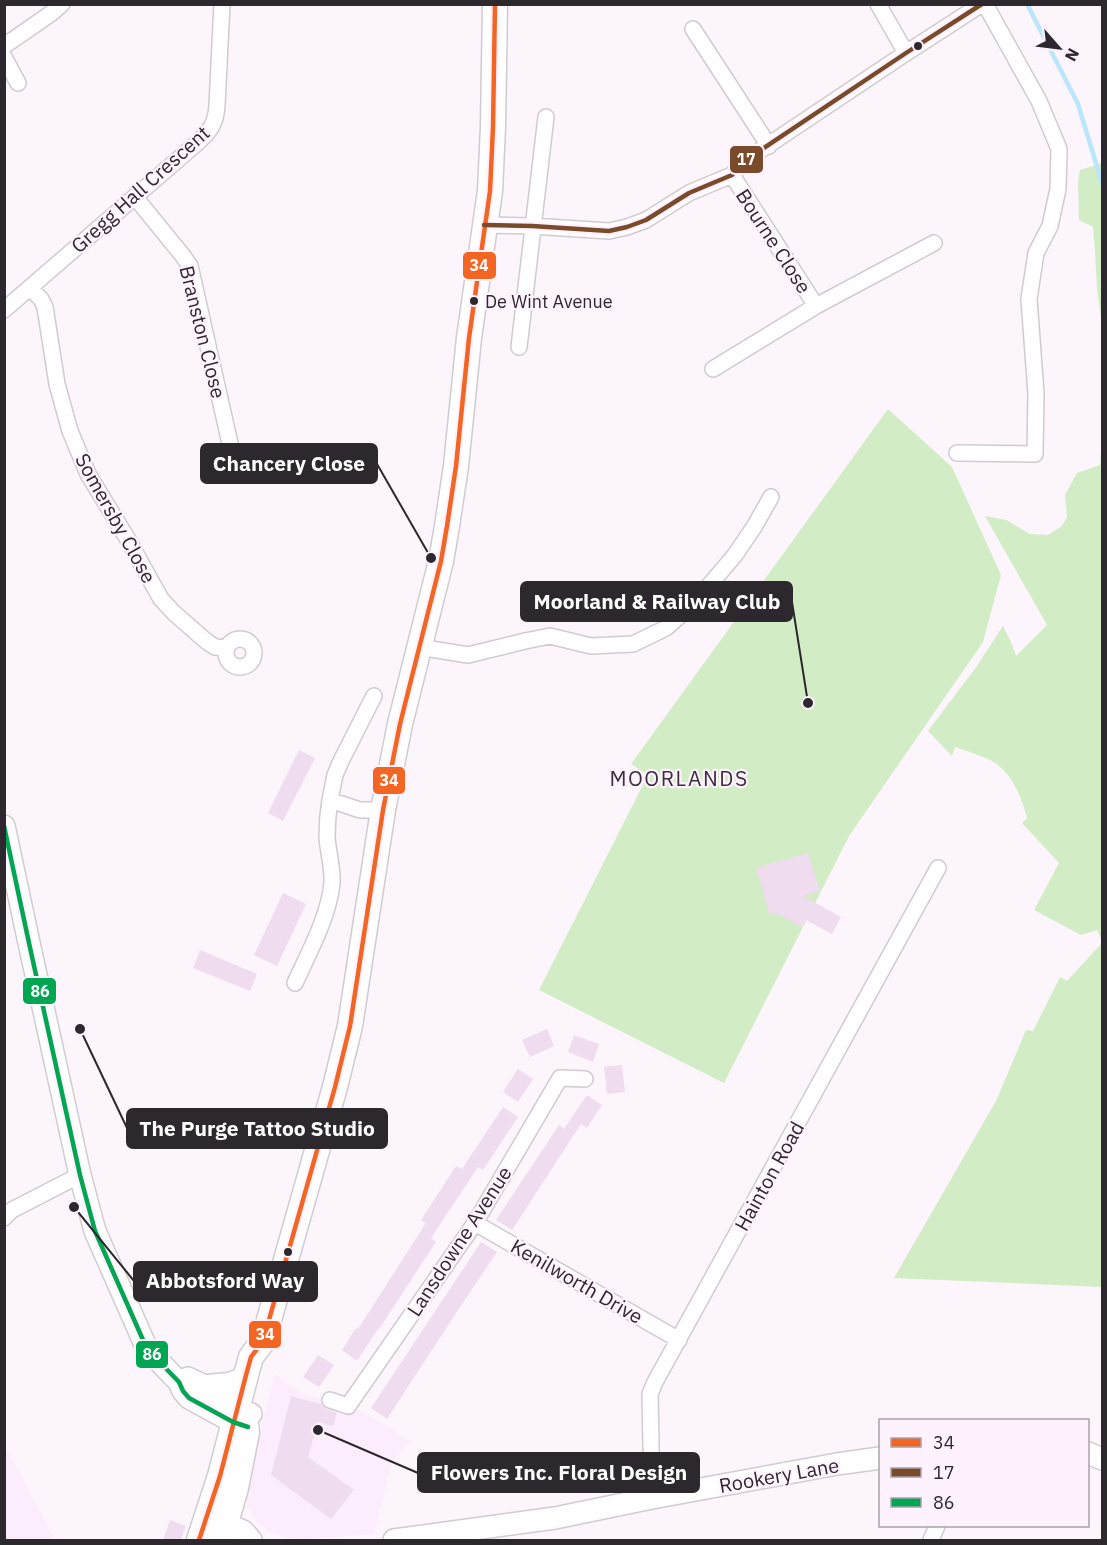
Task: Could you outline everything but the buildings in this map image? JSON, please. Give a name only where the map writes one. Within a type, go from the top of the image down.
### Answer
[{"type":"main road","points":[[243,1418],[264,1363],[263,1341],[350,1026],[383,810],[400,724],[441,561],[456,466],[469,338],[490,191],[494,127],[495,4]]},
{"type":"main road","points":[[210,1533],[236,1488],[243,1418],[244,1380],[251,1357],[263,1341]]},
{"type":"main road","points":[[207,1387],[229,1385],[244,1380]]},
{"type":"street","points":[[4,46],[62,4]]},
{"type":"street","name":"Gregg Hall Crescent","points":[[4,310],[197,143],[212,127],[217,111],[222,4]]},
{"type":"street","points":[[878,4],[906,53]]},
{"type":"street","points":[[484,225],[609,231],[646,220],[689,193],[732,175],[743,162],[984,4],[1039,101],[1059,149],[1058,189],[1050,226],[1036,254],[1029,298],[1036,394],[1035,454],[957,453]]},
{"type":"street","points":[[693,29],[769,146]]},
{"type":"street","points":[[4,57],[18,83]]},
{"type":"street","points":[[519,348],[546,117]]},
{"type":"street","name":"Bourne Close","points":[[732,175],[816,306]]},
{"type":"street","name":"Branston Close","points":[[135,197],[190,267],[231,447]]},
{"type":"street","name":"Bourne Close","points":[[713,369],[816,306],[934,243]]},
{"type":"street","name":"Somersby Close","points":[[30,288],[41,299],[45,307],[57,384],[70,431],[88,474],[161,599],[215,648],[226,648]]},
{"type":"street","points":[[420,647],[468,655],[550,636],[591,646],[633,644],[666,628],[695,602],[735,555],[771,497]]},
{"type":"street","points":[[296,983],[324,916],[330,895],[332,881],[327,819],[335,775],[374,696]]},
{"type":"street","points":[[330,800],[360,810],[383,810]]},
{"type":"street","points":[[4,826],[80,1176],[96,1231],[147,1349],[179,1382],[189,1398],[243,1418]]},
{"type":"street","name":"Hainton Road","points":[[652,1498],[650,1394],[654,1382],[938,868]]},
{"type":"street","name":"Lansdowne Avenue","points":[[330,1400],[348,1406],[475,1223],[560,1078],[585,1079]]},
{"type":"street","points":[[4,1218],[12,1210],[80,1176]]},
{"type":"street","name":"Kenilworth Drive","points":[[475,1223],[679,1340]]},
{"type":"street","points":[[179,1382],[188,1378],[207,1387],[224,1399],[243,1418]]},
{"type":"street","name":"Rookery Lane","points":[[394,1540],[555,1518],[652,1498],[879,1458]]},
{"type":"street","points":[[210,1533],[243,1531],[251,1540]]},
{"type":"shaded area","points":[[275,1374],[301,1393],[358,1409],[411,1441],[392,1462],[374,1534],[308,1539],[288,1538],[271,1533],[253,1517],[247,1505],[248,1477]]},
{"type":"shaded area","points":[[5,1446],[55,1540],[5,1540]]},
{"type":"green space","points":[[1102,163],[1102,326],[1093,227],[1079,220],[1078,182],[1080,170]]},
{"type":"green space","points":[[888,409],[952,467],[1001,575],[983,642],[849,836],[724,1083],[539,990],[648,775],[631,764]]},
{"type":"green space","points":[[1102,439],[1102,941],[1097,930],[1081,935],[1034,910],[1059,863],[1022,823],[1027,818],[1017,789],[1009,776],[994,762],[984,757],[955,747],[952,756],[928,731],[977,666],[1003,626],[1016,656],[1047,625],[985,516],[1006,520],[1030,534],[1048,535],[1062,526],[1067,517],[1065,495],[1077,473],[1100,465]]},
{"type":"green space","points":[[1102,943],[1102,1287],[894,1278],[996,1101],[1026,1030],[1033,1031],[1060,977],[1067,981]]},
{"type":"waterway","points":[[1027,4],[1078,104],[1102,183]]},
{"type":"transit line","name":"34","points":[[199,1540],[220,1476],[251,1357],[263,1341],[335,1087],[350,1026],[383,810],[400,724],[441,561],[456,466],[469,338],[490,191],[495,4]]},
{"type":"transit line","name":"17","points":[[484,225],[609,231],[646,220],[689,193],[732,175],[743,162],[982,4]]},
{"type":"transit line","name":"86","points":[[4,826],[80,1175],[95,1231],[147,1349],[179,1382],[189,1398],[233,1422],[248,1427]]},
{"type":"place","name":"De Wint Avenue","points":[[474,301]]},
{"type":"place","name":"Chancery Close","points":[[431,558]]},
{"type":"place","name":"Moorland & Railway Club","points":[[808,703]]},
{"type":"place","name":"The Purge Tattoo Studio","points":[[80,1029]]},
{"type":"place","name":"Abbotsford Way","points":[[74,1207]]},
{"type":"place","name":"Flowers Inc. Floral Design","points":[[318,1430]]},
{"type":"district","name":"MOORLANDS","points":[[679,778]]}]
